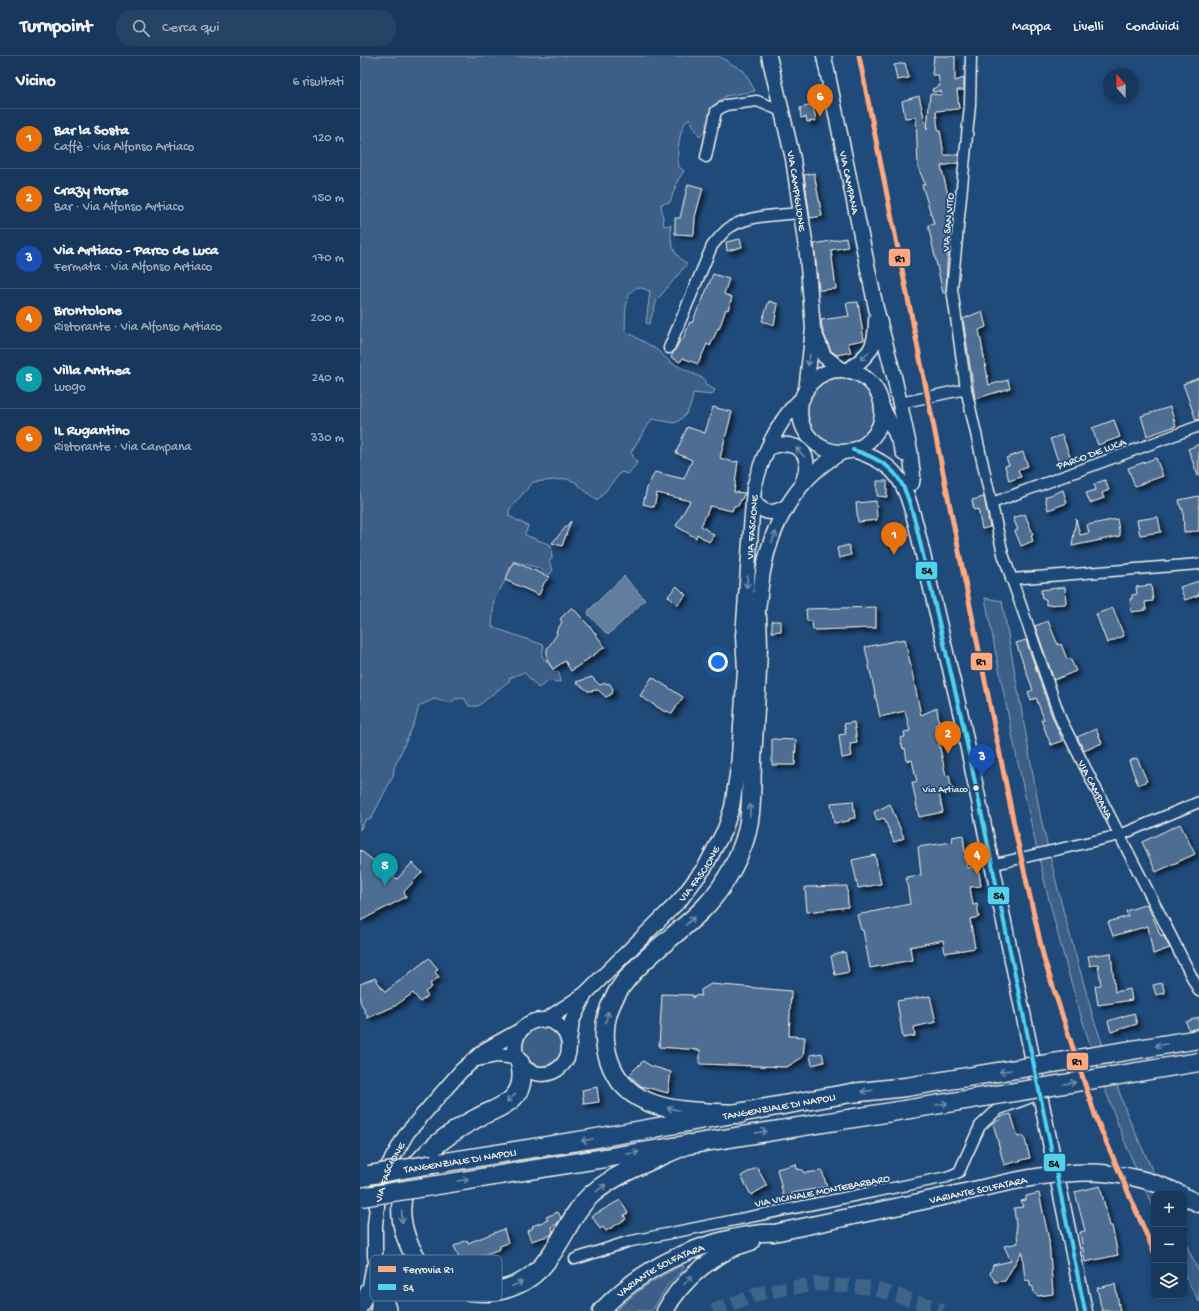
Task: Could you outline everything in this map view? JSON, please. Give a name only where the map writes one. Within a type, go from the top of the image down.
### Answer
[{"type":"highway","points":[[740,1114],[680,1110],[657,1106],[643,1101],[624,1087],[617,1078],[610,1066],[604,1038],[607,1014],[617,990],[640,965],[710,901],[727,878],[743,846],[750,815],[758,645],[757,617]]},
{"type":"highway","name":"TANGENZIALE DI NAPOLI","points":[[365,1176],[740,1114],[851,1093],[906,1087],[1199,1039]]},
{"type":"highway","points":[[416,1255],[407,1242],[401,1214],[405,1186],[417,1164],[437,1143],[454,1131],[512,1099],[521,1083],[522,1074],[518,1060]]},
{"type":"highway","name":"TANGENZIALE DI NAPOLI","points":[[360,1197],[1199,1062]]},
{"type":"highway","points":[[502,1290],[521,1283],[534,1274],[545,1263],[580,1208],[591,1195],[620,1175],[688,1144]]},
{"type":"main road","name":"VIA CAMPIGLIONE","points":[[769,56],[793,159],[807,255],[813,328],[804,394]]},
{"type":"main road","name":"VIA CAMPANA","points":[[824,56],[876,308],[900,403],[912,465],[912,483]]},
{"type":"main road","name":"VIA CAMPANA","points":[[844,371],[864,358],[874,345],[876,308]]},
{"type":"main road","name":"VIA CAMPIGLIONE","points":[[813,328],[824,356],[844,371]]},
{"type":"main road","points":[[848,451],[869,441],[880,426],[890,359]]},
{"type":"main road","points":[[916,525],[912,483],[900,444],[873,385],[857,373],[844,371],[825,374],[817,378],[804,394],[801,417],[808,435],[824,448],[848,451],[875,457],[894,470],[907,496],[916,525],[962,720],[1038,1094],[1085,1311]]},
{"type":"main road","name":"VIA FASCIONE","points":[[546,1020],[563,1011],[585,994],[680,900],[705,867],[714,851],[730,814],[736,788],[745,670],[743,636],[753,500],[758,472],[768,448],[790,410],[804,394]]},
{"type":"main road","points":[[768,448],[783,443],[791,444],[804,454],[806,468],[802,485]]},
{"type":"main road","name":"VIA FASCIONE","points":[[745,670],[757,617],[766,558],[786,507],[802,485],[827,461],[848,451]]},
{"type":"main road","points":[[753,500],[761,510],[766,512],[776,512],[786,507]]},
{"type":"main road","points":[[474,1059],[497,1055],[518,1060],[533,1073],[541,1074],[553,1071],[567,1058],[572,1021],[585,994]]},
{"type":"main road","points":[[518,1060],[515,1043],[521,1030],[532,1022],[546,1020],[561,1027],[569,1042]]},
{"type":"main road","name":"VIA FASCIONE","points":[[375,1255],[375,1225],[378,1197],[388,1166],[401,1142],[444,1090],[474,1059],[499,1042],[521,1030]]},
{"type":"main road","name":"VARIANTE SOLFATARA","points":[[601,1311],[636,1278],[675,1257],[725,1240],[762,1232],[774,1232],[1046,1175],[1069,1172],[1111,1173],[1133,1177],[1174,1191]]},
{"type":"main road","points":[[1187,1198],[1199,1204]]},
{"type":"main road","name":"VARIANTE SOLFATARA","points":[[665,1311],[681,1287],[711,1262],[733,1249],[763,1239],[774,1232]]},
{"type":"main road","points":[[360,1308],[370,1286]]},
{"type":"main road","name":"VIA FASCIONE","points":[[378,1311],[379,1301]]},
{"type":"main road","points":[[385,1301],[388,1311]]},
{"type":"street","name":"VIA SAN VITO","points":[[971,56],[970,105],[952,289],[966,389],[992,503]]},
{"type":"street","points":[[706,157],[716,110],[726,106],[757,101],[782,111]]},
{"type":"street","points":[[669,348],[712,246],[720,236],[732,226],[754,218],[800,213]]},
{"type":"street","points":[[900,403],[966,389]]},
{"type":"street","name":"PARCO DE LUCA","points":[[992,503],[1199,426]]},
{"type":"street","name":"VIA CAMPANA","points":[[992,503],[1003,554],[1061,720],[1199,991]]},
{"type":"street","points":[[1011,579],[1199,564]]},
{"type":"street","points":[[991,865],[1120,835],[1199,802]]},
{"type":"street","name":"VIA VICINALE MONTEBARBARO","points":[[575,1259],[627,1242],[947,1177],[959,1172],[980,1126],[997,1110],[1038,1094]]},
{"type":"shaded area","points":[[360,56],[718,56],[744,71],[755,91],[726,96],[720,100],[712,109],[707,129],[700,137],[689,118],[683,127],[679,141],[678,161],[679,167],[684,171],[678,180],[670,202],[661,204],[664,226],[671,225],[671,237],[675,252],[687,264],[657,300],[649,324],[646,323],[650,291],[638,287],[633,290],[626,306],[625,331],[656,349],[670,362],[706,380],[704,384],[715,390],[712,395],[693,393],[688,411],[683,418],[675,423],[652,419],[631,452],[637,463],[628,474],[621,472],[597,501],[575,482],[567,479],[533,482],[509,510],[509,516],[528,526],[525,535],[551,545],[552,559],[549,561],[553,570],[549,575],[539,568],[513,561],[505,581],[494,599],[492,627],[544,645],[542,656],[554,671],[559,673],[560,682],[550,681],[538,688],[524,672],[510,678],[509,681],[478,706],[469,706],[464,698],[455,699],[450,703],[434,699],[419,706],[415,721],[394,768],[393,776],[371,819],[366,819],[360,830]]},
{"type":"shaded area","points":[[834,378],[848,378],[860,383],[870,393],[875,405],[875,419],[870,431],[860,441],[848,446],[834,446],[822,441],[812,431],[807,419],[807,405],[812,393],[822,383]]},
{"type":"shaded area","points":[[624,576],[645,600],[608,635],[588,614],[589,610]]},
{"type":"shaded area","points":[[985,598],[1002,601],[1041,819],[1063,910],[1094,1020],[1127,1114],[1162,1191],[1151,1191],[1151,1203],[1123,1137],[1096,1062],[1072,986],[1033,832]]},
{"type":"shaded area","points":[[541,1025],[556,1031],[562,1046],[556,1061],[541,1067],[526,1061],[520,1046],[526,1031]]},
{"type":"shaded area","points":[[1187,1246],[1199,1272],[1199,1302],[1187,1280]]},
{"type":"shaded area","points":[[683,1265],[684,1268],[667,1286],[652,1311],[616,1311],[647,1285]]},
{"type":"building","points":[[934,56],[955,56],[955,81],[964,78],[964,90],[957,90],[959,109],[936,111],[938,129],[940,130],[944,155],[959,155],[958,163],[941,166],[953,215],[947,262],[946,293],[943,293],[928,225],[934,224],[922,185],[925,184],[918,167],[916,117],[905,118],[902,101],[919,96],[927,129],[930,94],[942,95],[941,91],[933,92],[932,89],[940,86],[938,75],[932,75]]},
{"type":"building","points":[[905,63],[909,78],[897,80],[894,65]]},
{"type":"building","points":[[813,105],[816,121],[807,122],[806,117],[801,118],[800,108]]},
{"type":"building","points":[[814,173],[822,216],[810,218],[804,175]]},
{"type":"building","points":[[688,184],[703,188],[695,217],[694,235],[675,234],[675,218],[680,218]]},
{"type":"building","points":[[846,238],[848,247],[831,250],[836,289],[819,290],[814,244]]},
{"type":"building","points":[[740,239],[742,247],[727,251],[726,242]]},
{"type":"building","points":[[713,274],[729,279],[724,294],[732,297],[728,310],[726,309],[719,329],[718,328],[710,346],[707,344],[698,364],[683,358],[680,362],[671,357],[681,339],[683,339],[690,322],[692,323]]},
{"type":"building","points":[[769,301],[778,304],[774,325],[762,321]]},
{"type":"building","points":[[858,302],[864,340],[848,343],[851,352],[837,355],[831,351],[823,332],[821,320],[849,316],[846,303]]},
{"type":"building","points":[[982,311],[986,327],[979,330],[989,385],[1008,380],[1010,388],[975,399],[963,319]]},
{"type":"building","points":[[1199,378],[1199,420],[1196,420],[1183,384]]},
{"type":"building","points":[[713,407],[732,412],[720,458],[733,462],[738,461],[734,492],[745,493],[738,506],[734,506],[732,511],[710,506],[701,526],[714,535],[709,542],[697,534],[696,538],[676,526],[690,501],[657,493],[654,507],[643,504],[647,488],[655,472],[684,479],[692,460],[676,453],[687,427],[705,433]]},
{"type":"building","points":[[1170,407],[1176,426],[1147,436],[1141,416]]},
{"type":"building","points":[[1114,420],[1120,437],[1098,445],[1092,428]]},
{"type":"building","points":[[1062,435],[1071,459],[1059,463],[1050,439]]},
{"type":"building","points":[[1199,444],[1199,476],[1198,476],[1188,449]]},
{"type":"building","points":[[1023,452],[1028,466],[1018,470],[1021,477],[1009,481],[1005,466],[1009,465],[1006,458]]},
{"type":"building","points":[[1156,458],[1163,476],[1135,486],[1128,468]]},
{"type":"building","points":[[1105,480],[1109,490],[1102,493],[1104,498],[1090,503],[1086,493],[1096,490],[1094,484]]},
{"type":"building","points":[[877,481],[887,481],[887,497],[877,496]]},
{"type":"building","points":[[1063,490],[1067,503],[1048,510],[1045,497]]},
{"type":"building","points":[[1199,496],[1199,531],[1184,532],[1183,509],[1181,509],[1179,500]]},
{"type":"building","points":[[984,497],[990,527],[982,529],[978,509],[974,510],[972,500]]},
{"type":"building","points":[[876,501],[877,520],[858,522],[856,503]]},
{"type":"building","points":[[1025,514],[1033,534],[1031,535],[1033,541],[1021,546],[1015,531],[1018,530],[1013,518]]},
{"type":"building","points":[[1158,517],[1161,532],[1140,535],[1137,520]]},
{"type":"building","points":[[1076,519],[1080,535],[1089,533],[1087,525],[1117,519],[1120,536],[1072,546]]},
{"type":"building","points":[[571,521],[562,546],[552,543]]},
{"type":"building","points":[[849,545],[851,555],[839,558],[837,548]]},
{"type":"building","points":[[514,562],[550,577],[544,583],[539,595],[505,580]]},
{"type":"building","points":[[1199,581],[1199,595],[1185,600],[1180,587]]},
{"type":"building","points":[[1151,585],[1153,601],[1145,602],[1146,610],[1131,612],[1130,599],[1132,599],[1132,595],[1137,594],[1136,587]]},
{"type":"building","points":[[677,586],[686,595],[677,605],[668,596]]},
{"type":"building","points":[[1065,587],[1066,604],[1046,605],[1046,599],[1042,599],[1041,590]]},
{"type":"building","points":[[572,607],[592,629],[605,647],[571,671],[565,661],[553,669],[547,660],[547,649],[557,634],[556,632],[562,622],[560,619]]},
{"type":"building","points":[[876,607],[876,628],[813,630],[812,621],[807,621],[806,609]]},
{"type":"building","points":[[1113,608],[1124,636],[1107,643],[1096,614]]},
{"type":"building","points":[[772,621],[781,621],[781,631],[772,632]]},
{"type":"building","points":[[1048,621],[1058,645],[1061,644],[1067,659],[1070,658],[1076,671],[1054,680],[1035,626]]},
{"type":"building","points":[[905,639],[921,715],[937,708],[939,723],[935,725],[946,776],[949,775],[952,791],[939,793],[943,812],[919,817],[912,782],[917,782],[912,760],[907,761],[905,748],[903,749],[900,738],[905,737],[904,732],[910,731],[905,711],[880,717],[865,647]]},
{"type":"building","points":[[1026,640],[1052,716],[1063,741],[1051,745],[1041,720],[1044,719],[1036,698],[1031,700],[1028,692],[1033,690],[1016,643]]},
{"type":"building","points":[[592,677],[600,685],[605,683],[610,684],[613,689],[612,694],[606,697],[598,690],[588,691],[576,682]]},
{"type":"building","points":[[652,677],[683,697],[672,714],[667,711],[665,712],[640,696]]},
{"type":"building","points":[[854,722],[857,743],[850,744],[852,756],[842,758],[839,735],[846,734],[844,724]]},
{"type":"building","points":[[1096,729],[1102,743],[1084,751],[1077,737]]},
{"type":"building","points":[[772,739],[796,740],[795,765],[772,765]]},
{"type":"building","points":[[1137,758],[1147,781],[1138,785],[1129,761]]},
{"type":"building","points":[[853,801],[855,818],[849,819],[849,821],[834,823],[831,803]]},
{"type":"building","points":[[890,804],[904,838],[894,842],[884,818],[877,820],[874,812]]},
{"type":"building","points":[[1180,824],[1195,854],[1156,872],[1142,842]]},
{"type":"building","points":[[963,835],[967,868],[978,866],[981,886],[970,887],[973,905],[977,904],[979,917],[970,919],[975,948],[945,953],[943,940],[910,947],[912,960],[870,968],[863,930],[861,930],[857,915],[910,904],[906,877],[921,875],[918,847],[953,842],[952,837]]},
{"type":"building","points":[[360,850],[397,879],[412,863],[422,872],[404,892],[406,897],[360,921]]},
{"type":"building","points":[[875,855],[881,884],[858,888],[852,860]]},
{"type":"building","points":[[847,886],[848,907],[807,912],[805,887]]},
{"type":"building","points":[[1147,904],[1161,936],[1163,935],[1170,948],[1153,954],[1148,926],[1113,936],[1108,922],[1128,916],[1126,911]]},
{"type":"building","points":[[845,952],[849,972],[835,975],[831,956]]},
{"type":"building","points":[[1111,953],[1115,992],[1130,989],[1132,1000],[1098,1005],[1095,986],[1101,985],[1098,964],[1090,966],[1088,956]]},
{"type":"building","points":[[429,958],[438,969],[435,972],[439,977],[430,984],[432,987],[425,992],[428,996],[420,1002],[413,993],[395,1006],[368,1018],[360,1001],[360,984],[375,978],[385,992]]},
{"type":"building","points":[[1162,983],[1165,993],[1156,995],[1153,985]]},
{"type":"building","points":[[711,984],[791,991],[789,1036],[805,1037],[803,1057],[787,1067],[700,1064],[700,1050],[659,1047],[662,994],[693,995],[693,998],[695,995],[701,996],[701,990]]},
{"type":"building","points":[[930,996],[936,1022],[914,1027],[915,1036],[903,1038],[897,1001]]},
{"type":"building","points":[[1134,1013],[1137,1024],[1111,1032],[1108,1021]]},
{"type":"building","points":[[1199,1017],[1199,1028],[1189,1030],[1186,1022]]},
{"type":"building","points":[[822,1053],[824,1062],[812,1065],[810,1055]]},
{"type":"building","points":[[643,1061],[651,1066],[671,1072],[668,1093],[641,1086],[629,1075]]},
{"type":"building","points":[[597,1087],[599,1102],[584,1104],[582,1090]]},
{"type":"building","points":[[1011,1114],[1018,1137],[1024,1136],[1030,1158],[1004,1165],[993,1123],[1001,1119],[1000,1117]]},
{"type":"building","points":[[796,1164],[797,1169],[803,1170],[804,1173],[822,1171],[827,1187],[792,1193],[792,1196],[784,1198],[777,1169]]},
{"type":"building","points":[[757,1167],[767,1186],[751,1195],[741,1176]]},
{"type":"building","points":[[1100,1186],[1110,1226],[1112,1226],[1118,1255],[1085,1262],[1080,1232],[1085,1231],[1075,1192]]},
{"type":"building","points":[[1039,1193],[1049,1240],[1053,1294],[1038,1296],[1034,1293],[1033,1287],[1030,1286],[1030,1281],[1025,1280],[1022,1251],[1005,1281],[996,1282],[990,1274],[993,1265],[1011,1261],[1004,1246],[1018,1243],[1014,1208],[1023,1207],[1021,1201],[1026,1200],[1026,1196]]},
{"type":"building","points":[[620,1200],[628,1213],[624,1215],[626,1219],[606,1231],[603,1227],[600,1229],[592,1216]]},
{"type":"building","points":[[558,1212],[561,1218],[557,1224],[552,1227],[553,1231],[551,1235],[531,1241],[527,1231],[533,1228],[532,1226],[548,1220],[546,1217]]},
{"type":"building","points":[[504,1229],[508,1243],[500,1246],[500,1249],[483,1255],[458,1255],[454,1246],[467,1240],[468,1243]]},
{"type":"building","points":[[1115,1284],[1120,1311],[1102,1311],[1097,1288]]},
{"type":"tunnel","points":[[713,1311],[764,1292],[817,1284],[872,1288],[935,1307],[942,1311]]},
{"type":"rail line","name":"R1","points":[[859,56],[1017,839],[1044,959],[1096,1118],[1151,1245]]},
{"type":"transit line","name":"54","points":[[853,450],[868,455],[881,462],[897,477],[908,497],[916,525],[962,720],[1085,1311]]},
{"type":"place","name":"IL Rugantino","points":[[820,117]]},
{"type":"place","name":"Bar la Sosta","points":[[894,555]]},
{"type":"place","name":"Crazy Horse","points":[[948,754]]},
{"type":"place","name":"Via Artiaco - Parco de Luca","points":[[982,777]]},
{"type":"place","name":"Via Artiaco","points":[[976,788]]},
{"type":"place","name":"Brontolone","points":[[977,875]]},
{"type":"place","name":"Villa Anthea","points":[[385,886]]}]
